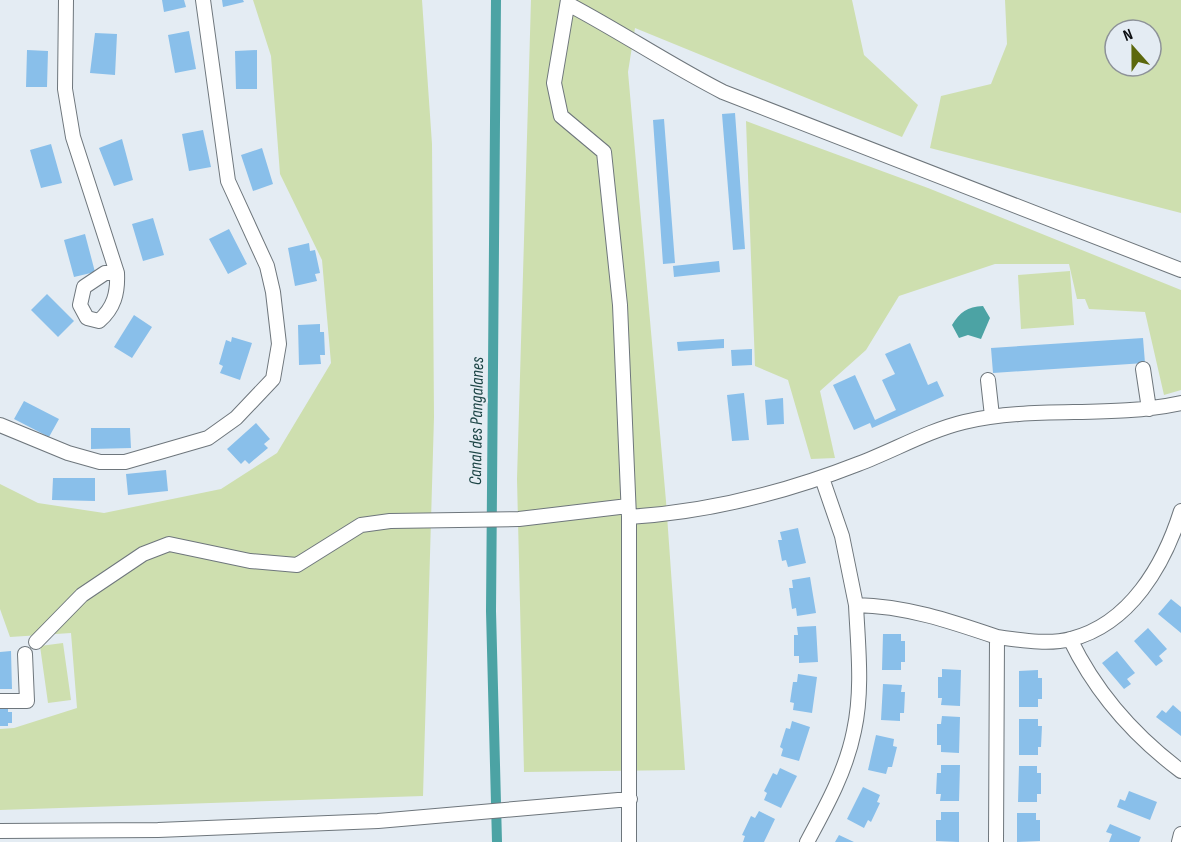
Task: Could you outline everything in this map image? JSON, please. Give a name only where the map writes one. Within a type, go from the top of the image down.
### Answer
[{"type":"street","points":[[66,0],[65,89],[74,137],[117,273]]},
{"type":"street","points":[[0,425],[68,453],[100,462],[125,462],[208,438],[237,418],[273,379],[279,344],[273,292],[267,266],[228,181],[203,0]]},
{"type":"street","points":[[629,842],[628,512],[620,305],[604,152],[561,116],[554,83],[568,2],[626,34],[673,66],[723,92],[1181,270]]},
{"type":"street","points":[[1143,369],[1149,409]]},
{"type":"street","points":[[988,380],[992,416]]},
{"type":"street","points":[[36,642],[82,596],[143,554],[170,544],[250,561],[297,565],[362,525],[390,521],[455,522],[628,512],[677,514],[727,505],[822,478],[929,434],[992,416],[1021,413],[1116,413],[1181,403]]},
{"type":"street","points":[[807,842],[832,796],[854,732],[859,686],[856,605],[842,536],[822,478]]},
{"type":"street","points":[[856,605],[893,606],[922,612],[997,637],[1045,641],[1070,639],[1092,631],[1113,618],[1139,593],[1158,567],[1181,511]]},
{"type":"street","points":[[996,842],[997,637]]},
{"type":"street","points":[[1070,639],[1095,685],[1123,720],[1181,771]]},
{"type":"street","points":[[0,701],[27,701],[25,654]]},
{"type":"street","points":[[0,831],[158,830],[378,821],[630,799]]},
{"type":"street","points":[[1179,842],[1181,834]]},
{"type":"green space","points":[[253,0],[422,0],[432,144],[434,417],[423,796],[0,810],[0,729],[14,728],[77,708],[71,633],[10,637],[0,609],[0,484],[38,503],[104,513],[221,489],[277,453],[331,363],[322,260],[280,174],[271,56]]},
{"type":"green space","points":[[531,0],[852,0],[864,55],[918,105],[902,137],[635,28],[628,72],[666,501],[685,770],[524,772],[517,479]]},
{"type":"green space","points":[[1005,0],[1181,0],[1181,213],[930,148],[941,96],[991,84],[1007,44]]},
{"type":"green space","points":[[746,121],[928,188],[1181,290],[1181,390],[1164,395],[1145,312],[1089,309],[1085,299],[1077,299],[1069,264],[995,264],[899,296],[866,350],[820,391],[835,458],[811,459],[788,380],[755,366]]},
{"type":"green space","points":[[1070,271],[1074,325],[1021,329],[1018,275]]},
{"type":"green space","points":[[63,643],[71,700],[48,703],[40,646]]},
{"type":"water","points":[[983,306],[990,318],[981,339],[968,335],[959,338],[952,325],[955,320],[968,309]]},
{"type":"building","points":[[162,0],[184,0],[186,7],[164,12]]},
{"type":"building","points":[[222,0],[243,0],[244,2],[223,7]]},
{"type":"building","points":[[189,31],[196,69],[175,73],[168,35]]},
{"type":"building","points":[[95,33],[117,34],[115,75],[90,73]]},
{"type":"building","points":[[27,50],[48,51],[47,87],[26,87]]},
{"type":"building","points":[[257,50],[257,89],[236,89],[235,51]]},
{"type":"building","points":[[735,113],[745,249],[733,250],[722,114]]},
{"type":"building","points":[[664,119],[675,263],[663,264],[653,120]]},
{"type":"building","points":[[203,130],[211,167],[189,171],[182,134]]},
{"type":"building","points":[[122,139],[133,180],[114,186],[99,148]]},
{"type":"building","points":[[51,144],[62,183],[41,188],[30,150]]},
{"type":"building","points":[[262,148],[273,184],[253,191],[241,155]]},
{"type":"building","points":[[153,218],[164,255],[143,261],[132,224]]},
{"type":"building","points":[[229,229],[247,264],[228,274],[209,239]]},
{"type":"building","points":[[85,234],[95,272],[74,277],[64,240]]},
{"type":"building","points":[[309,243],[310,251],[315,250],[320,273],[315,274],[317,281],[295,286],[288,248]]},
{"type":"building","points":[[719,261],[720,272],[674,277],[673,266]]},
{"type":"building","points":[[47,294],[74,321],[58,337],[31,310]]},
{"type":"building","points":[[134,315],[152,327],[132,358],[114,347]]},
{"type":"building","points":[[320,324],[320,332],[324,332],[325,355],[320,355],[321,364],[299,365],[298,325]]},
{"type":"building","points":[[232,337],[252,343],[240,380],[220,373],[223,366],[219,364],[226,340],[231,342]]},
{"type":"building","points":[[1143,338],[1145,363],[993,373],[991,348]]},
{"type":"building","points":[[724,339],[724,348],[678,351],[677,342]]},
{"type":"building","points":[[910,343],[928,385],[937,381],[944,396],[872,428],[870,423],[854,430],[833,385],[855,375],[875,420],[896,410],[882,380],[895,374],[885,354]]},
{"type":"building","points":[[752,349],[752,365],[732,366],[731,350]]},
{"type":"building","points":[[744,393],[749,440],[732,441],[727,395]]},
{"type":"building","points":[[783,398],[784,424],[767,425],[765,400]]},
{"type":"building","points":[[24,401],[59,419],[49,437],[14,419]]},
{"type":"building","points":[[256,423],[270,439],[264,444],[268,448],[249,464],[245,460],[241,464],[227,449]]},
{"type":"building","points":[[91,428],[130,428],[131,448],[91,449]]},
{"type":"building","points":[[166,470],[168,491],[128,495],[126,474]]},
{"type":"building","points":[[53,478],[95,478],[95,501],[52,500]]},
{"type":"building","points":[[798,528],[806,563],[788,567],[786,560],[782,561],[778,540],[782,540],[780,532]]},
{"type":"building","points":[[810,577],[816,613],[797,616],[796,608],[792,609],[789,588],[793,588],[792,580]]},
{"type":"building","points":[[1171,599],[1181,607],[1181,633],[1158,614]]},
{"type":"building","points":[[816,626],[818,662],[799,663],[799,656],[794,656],[794,635],[798,635],[797,627]]},
{"type":"building","points":[[1148,628],[1167,649],[1159,656],[1163,661],[1156,666],[1134,641]]},
{"type":"building","points":[[883,634],[901,634],[901,641],[905,641],[905,662],[901,662],[901,670],[882,670]]},
{"type":"building","points":[[11,651],[12,689],[0,689],[0,652]]},
{"type":"building","points":[[1117,651],[1135,673],[1127,679],[1131,684],[1124,689],[1102,663]]},
{"type":"building","points":[[942,669],[961,670],[960,706],[941,705],[942,698],[938,698],[938,677],[942,677]]},
{"type":"building","points":[[1038,670],[1038,678],[1042,678],[1042,699],[1038,699],[1038,707],[1019,707],[1019,671]]},
{"type":"building","points":[[798,674],[817,677],[812,713],[793,710],[794,703],[790,702],[793,682],[797,682]]},
{"type":"building","points":[[883,684],[902,685],[901,692],[905,692],[904,713],[900,713],[900,721],[881,720]]},
{"type":"building","points":[[8,705],[8,712],[12,712],[12,723],[8,723],[8,726],[0,726],[0,706]]},
{"type":"building","points":[[1173,705],[1181,712],[1181,736],[1156,717],[1162,710],[1166,713]]},
{"type":"building","points":[[942,716],[960,717],[959,753],[941,752],[941,745],[937,745],[937,724],[941,724]]},
{"type":"building","points":[[1019,719],[1038,719],[1038,726],[1042,726],[1041,747],[1038,747],[1038,755],[1019,755]]},
{"type":"building","points":[[792,721],[810,727],[799,761],[781,756],[783,749],[780,747],[786,728],[790,729]]},
{"type":"building","points":[[876,735],[894,739],[893,746],[897,747],[892,767],[888,767],[886,774],[868,770]]},
{"type":"building","points":[[941,765],[960,765],[959,801],[940,801],[941,794],[936,794],[937,773],[941,773]]},
{"type":"building","points":[[1019,766],[1037,766],[1037,773],[1041,773],[1041,794],[1037,794],[1037,802],[1018,802]]},
{"type":"building","points":[[780,768],[797,776],[781,808],[764,800],[767,793],[764,791],[773,773],[777,775]]},
{"type":"building","points":[[863,787],[880,795],[877,802],[880,803],[871,822],[868,820],[864,828],[847,819]]},
{"type":"building","points":[[1129,791],[1157,802],[1150,820],[1117,807],[1120,799],[1125,801]]},
{"type":"building","points":[[759,811],[775,819],[764,842],[743,842],[745,836],[742,835],[751,816],[755,818]]},
{"type":"building","points":[[941,812],[959,812],[959,842],[936,841],[936,820],[941,820]]},
{"type":"building","points":[[1017,813],[1036,813],[1036,820],[1040,820],[1040,841],[1017,842]]},
{"type":"building","points":[[1110,824],[1141,837],[1139,842],[1109,842],[1112,834],[1106,832]]},
{"type":"building","points":[[839,835],[854,842],[835,842]]},
{"type":"waterway","name":"Canal des Pangalanes","points":[[496,0],[491,611],[497,842]]}]
